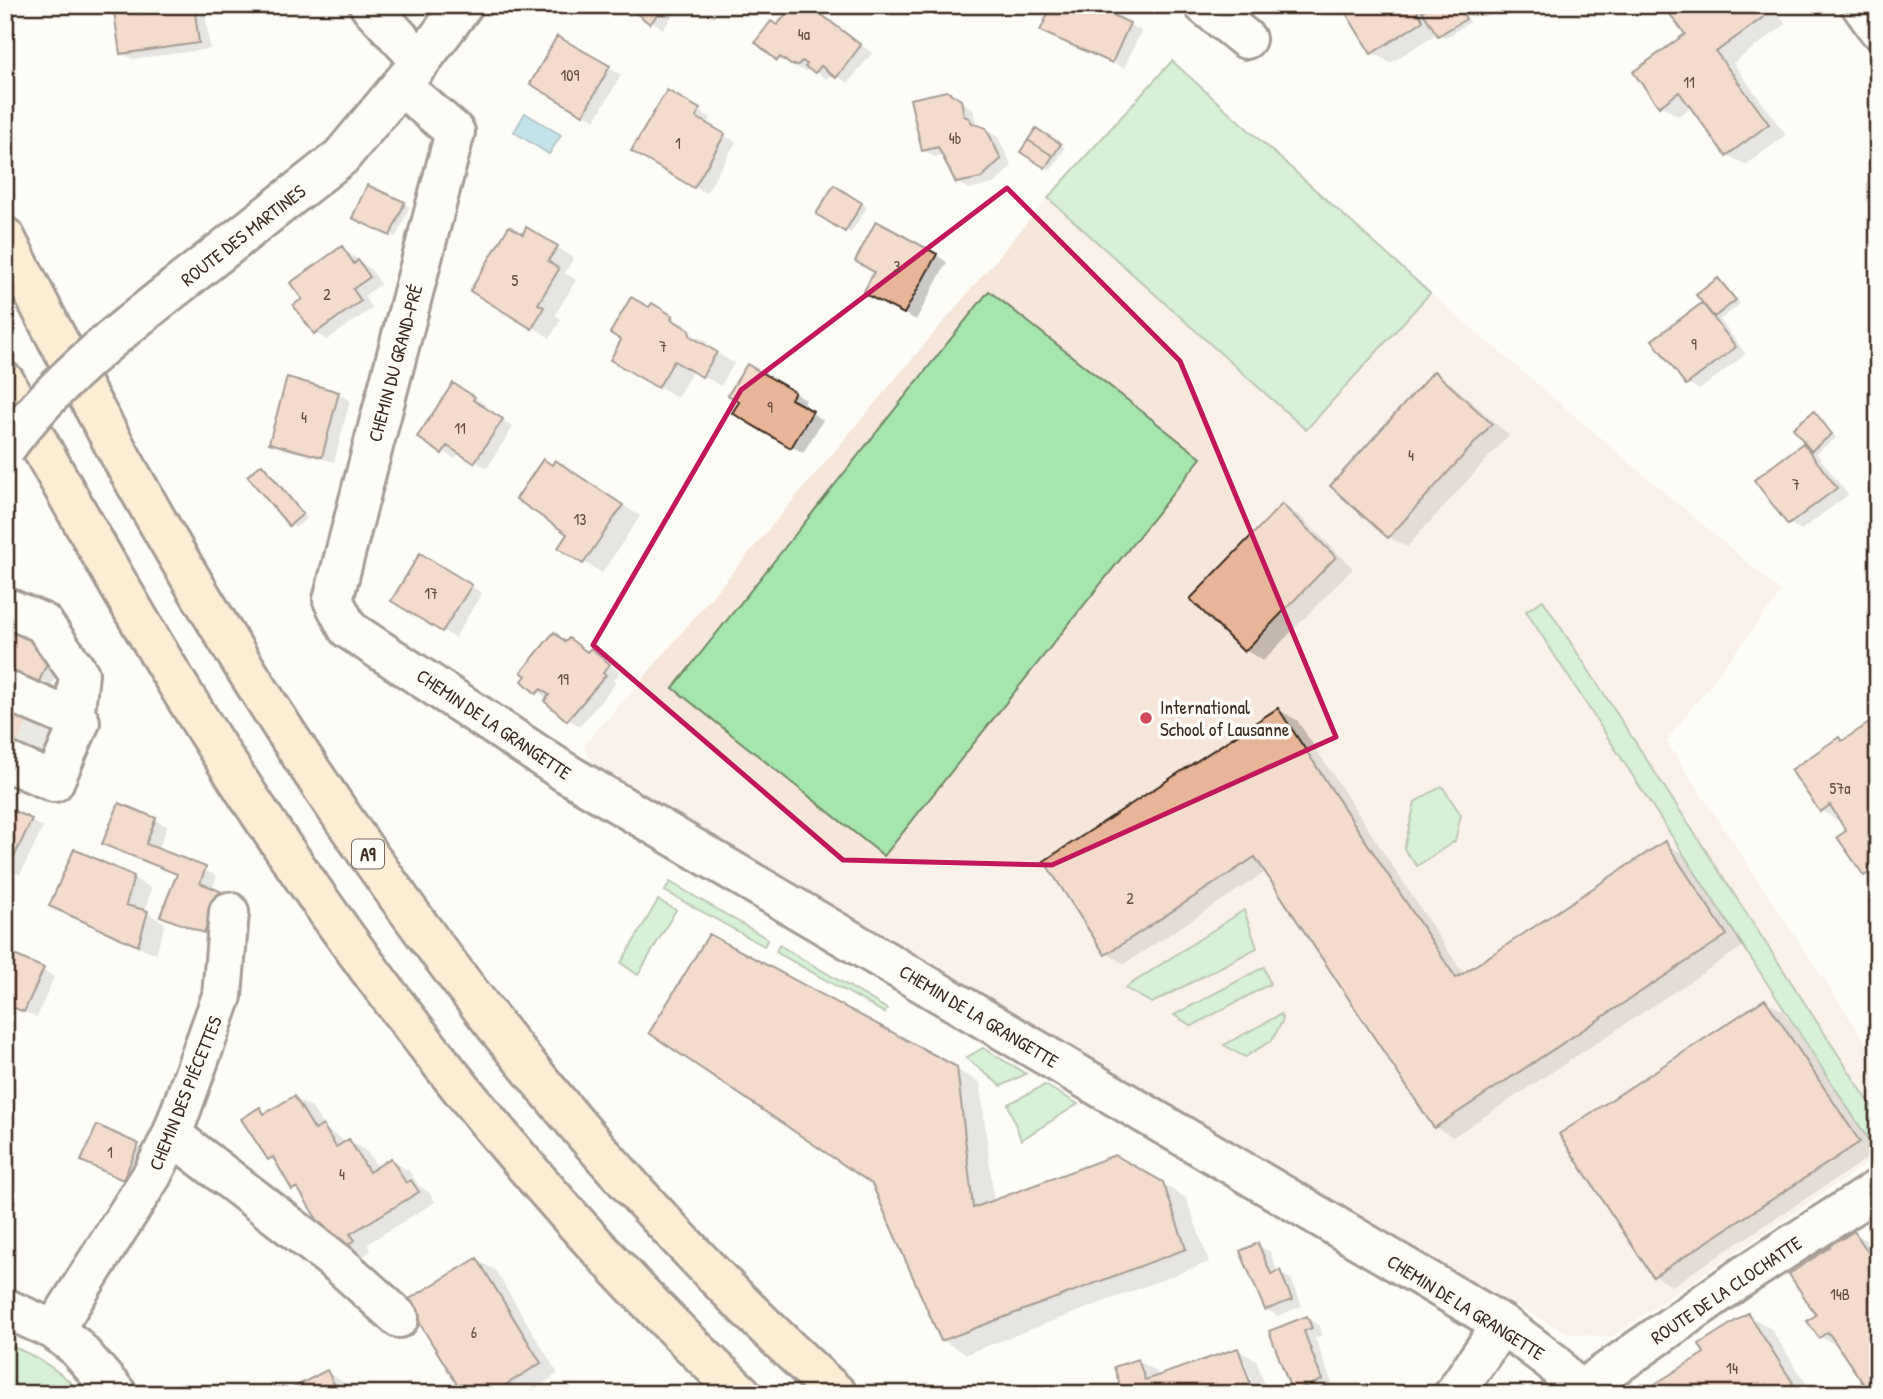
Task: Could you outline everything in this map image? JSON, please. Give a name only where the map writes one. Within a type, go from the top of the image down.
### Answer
[{"type":"highway","name":"A9","points":[[5,237],[67,359],[192,583],[294,745],[400,899],[454,974],[514,1049],[636,1192],[765,1326],[837,1394]]},
{"type":"highway","points":[[5,382],[89,536],[185,696],[346,937],[447,1068],[526,1164],[655,1307],[743,1394]]},
{"type":"street","points":[[369,5],[411,73]]},
{"type":"street","name":"ROUTE DES MARTINES","points":[[5,449],[66,380],[125,328],[341,157],[463,5]]},
{"type":"street","points":[[1204,5],[1246,39]]},
{"type":"street","points":[[1861,5],[1878,29]]},
{"type":"street","name":"CHEMIN DU GRAND-PRÉ","points":[[375,646],[348,629],[333,600],[455,132],[411,73]]},
{"type":"street","points":[[5,607],[43,623],[79,674],[31,737]]},
{"type":"street","name":"CHEMIN DE LA GRANGETTE","points":[[375,646],[566,773],[1502,1324],[1554,1363],[1576,1393]]},
{"type":"street","name":"CHEMIN DES PIÉCETTES","points":[[25,1320],[152,1175],[172,1135],[222,996],[229,912]]},
{"type":"street","points":[[172,1135],[339,1264],[399,1318]]},
{"type":"street","name":"ROUTE DE LA CLOCHATTE","points":[[1576,1393],[1742,1277],[1878,1189]]},
{"type":"street","points":[[25,1320],[75,1346],[117,1394]]},
{"type":"street","points":[[1454,1394],[1502,1324]]},
{"type":"highlighted area","points":[[1007,188],[1180,361],[1336,737],[1052,865],[843,860],[593,645],[741,390]]},
{"type":"shaded area","name":"International School of Lausanne","points":[[1172,61],[1430,293],[1782,592],[1666,741],[1878,1061],[1878,1156],[1610,1338],[1568,1333],[1372,1230],[596,777],[584,744],[629,695],[1048,198]]},
{"type":"green space","points":[[1172,61],[1430,293],[1306,430],[1048,198]]},
{"type":"green space","points":[[989,291],[1201,458],[884,856],[673,688]]},
{"type":"green space","points":[[1543,600],[1878,1116],[1878,1132],[1868,1139],[1526,611]]},
{"type":"green space","points":[[1442,786],[1461,815],[1455,841],[1417,866],[1404,849],[1415,802]]},
{"type":"green space","points":[[670,882],[768,939],[764,946],[665,891]]},
{"type":"green space","points":[[658,900],[676,910],[638,975],[621,963]]},
{"type":"green space","points":[[1244,910],[1257,948],[1152,1003],[1125,988]]},
{"type":"green space","points":[[779,945],[887,1009],[885,1013],[776,952]]},
{"type":"green space","points":[[1264,967],[1270,984],[1192,1026],[1174,1015]]},
{"type":"green space","points":[[1281,1014],[1283,1020],[1272,1040],[1245,1057],[1224,1045]]},
{"type":"green space","points":[[983,1048],[1026,1074],[1001,1086],[966,1058]]},
{"type":"green space","points":[[1045,1085],[1078,1104],[1021,1140],[1008,1104]]},
{"type":"green space","points":[[5,1344],[47,1364],[83,1394],[5,1394]]},
{"type":"water","points":[[525,113],[561,135],[549,154],[514,132]]},
{"type":"building","points":[[113,5],[194,5],[199,43],[120,54]]},
{"type":"building","points":[[626,5],[665,5],[650,24]]},
{"type":"building","points":[[798,5],[809,5],[861,45],[836,78],[821,66],[815,73],[805,67],[807,64],[802,61],[798,65],[791,65],[780,57],[777,61],[755,42],[771,21],[777,25]]},
{"type":"building","points":[[1052,5],[1091,5],[1130,23],[1112,63],[1040,31]]},
{"type":"building","points":[[1341,5],[1414,5],[1423,21],[1371,54]]},
{"type":"building","points":[[1431,5],[1457,5],[1466,19],[1438,36],[1422,11]]},
{"type":"building","points":[[1663,5],[1763,5],[1769,13],[1716,52],[1769,124],[1726,156],[1679,92],[1659,107],[1633,72],[1685,34]]},
{"type":"building","points":[[557,36],[610,66],[583,115],[530,84]]},
{"type":"building","points":[[667,90],[700,109],[696,117],[725,134],[694,188],[631,151]]},
{"type":"building","points":[[947,91],[961,100],[964,116],[972,123],[986,128],[1001,159],[981,178],[956,183],[938,147],[922,151],[910,99]]},
{"type":"building","points":[[1036,128],[1061,144],[1053,156],[1028,140]]},
{"type":"building","points":[[1028,140],[1053,156],[1045,168],[1020,152]]},
{"type":"building","points":[[367,185],[405,202],[390,236],[352,218]]},
{"type":"building","points":[[834,185],[862,203],[845,232],[816,214]]},
{"type":"building","points":[[876,221],[937,254],[904,314],[863,293],[874,272],[855,261]]},
{"type":"building","points":[[509,226],[523,234],[526,227],[558,246],[548,261],[559,269],[538,304],[544,307],[532,329],[470,291]]},
{"type":"building","points":[[342,246],[354,264],[358,260],[370,277],[353,289],[361,301],[314,334],[293,305],[302,299],[290,283]]},
{"type":"building","points":[[1718,278],[1736,300],[1714,317],[1696,295]]},
{"type":"building","points":[[631,297],[649,307],[652,303],[673,316],[671,319],[689,330],[690,336],[717,352],[702,377],[674,361],[658,388],[610,360],[621,340],[610,333]]},
{"type":"building","points":[[1702,303],[1736,347],[1686,385],[1652,340]]},
{"type":"building","points":[[747,364],[795,392],[791,399],[813,411],[791,448],[732,413],[739,402],[728,395]]},
{"type":"building","points":[[1434,371],[1492,424],[1388,538],[1330,486]]},
{"type":"building","points":[[287,377],[339,392],[322,457],[269,443]]},
{"type":"building","points":[[453,383],[475,397],[473,400],[503,419],[474,463],[447,446],[442,454],[417,437]]},
{"type":"building","points":[[1814,411],[1832,434],[1811,451],[1793,428]]},
{"type":"building","points":[[1803,443],[1837,488],[1788,525],[1754,480]]},
{"type":"building","points":[[543,459],[552,465],[555,460],[623,505],[583,564],[558,548],[567,534],[516,499]]},
{"type":"building","points":[[262,464],[303,514],[289,526],[247,476]]},
{"type":"building","points":[[1282,504],[1336,557],[1244,652],[1190,599]]},
{"type":"building","points":[[420,553],[472,585],[442,632],[391,601]]},
{"type":"building","points":[[5,628],[42,644],[50,657],[37,686],[5,672]]},
{"type":"building","points":[[554,632],[565,642],[569,638],[587,652],[591,648],[610,664],[603,673],[606,675],[567,721],[544,701],[549,695],[541,689],[536,694],[522,681],[526,676],[521,672]]},
{"type":"building","points":[[1278,708],[1456,978],[1665,841],[1727,935],[1434,1128],[1255,857],[1105,955],[1044,861]]},
{"type":"building","points":[[5,709],[58,732],[45,760],[5,743]]},
{"type":"building","points":[[1878,717],[1878,867],[1864,876],[1837,837],[1846,831],[1830,805],[1820,812],[1791,770],[1839,737],[1842,741]]},
{"type":"building","points":[[119,803],[156,818],[146,844],[206,867],[200,883],[220,891],[204,933],[160,916],[177,874],[102,844]]},
{"type":"building","points":[[5,807],[32,819],[8,870],[5,869]]},
{"type":"building","points":[[74,849],[134,876],[126,905],[148,911],[138,946],[49,906]]},
{"type":"building","points":[[709,934],[957,1067],[973,1208],[1115,1155],[1163,1182],[1186,1249],[941,1341],[872,1184],[649,1033]]},
{"type":"building","points":[[5,951],[44,968],[24,1012],[5,1004]]},
{"type":"building","points":[[1765,999],[1860,1142],[1653,1277],[1559,1134]]},
{"type":"building","points":[[294,1096],[315,1130],[323,1125],[336,1147],[349,1139],[369,1172],[391,1158],[406,1183],[411,1180],[419,1192],[350,1234],[355,1240],[337,1252],[297,1187],[292,1190],[273,1157],[268,1160],[241,1119],[260,1107],[264,1114]]},
{"type":"building","points":[[97,1125],[139,1144],[123,1180],[81,1161]]},
{"type":"building","points":[[1837,1231],[1842,1239],[1854,1231],[1878,1267],[1878,1377],[1865,1386],[1828,1332],[1819,1338],[1807,1321],[1816,1315],[1789,1274],[1830,1247],[1824,1239]]},
{"type":"building","points":[[1258,1243],[1271,1274],[1280,1270],[1292,1300],[1265,1310],[1240,1251]]},
{"type":"building","points":[[477,1258],[541,1363],[491,1394],[463,1394],[406,1301]]},
{"type":"building","points":[[1748,1313],[1793,1383],[1776,1394],[1650,1394],[1647,1389],[1704,1353],[1699,1344]]},
{"type":"building","points":[[1307,1316],[1312,1328],[1304,1331],[1322,1380],[1292,1392],[1269,1331]]},
{"type":"building","points":[[1238,1348],[1254,1394],[1114,1394],[1122,1391],[1114,1367],[1138,1359],[1145,1380]]},
{"type":"building","points":[[327,1370],[339,1394],[281,1394]]},
{"type":"tunnel","points":[[33,755],[46,727]]},
{"type":"place","name":"International School of Lausanne","points":[[1146,718]]}]
